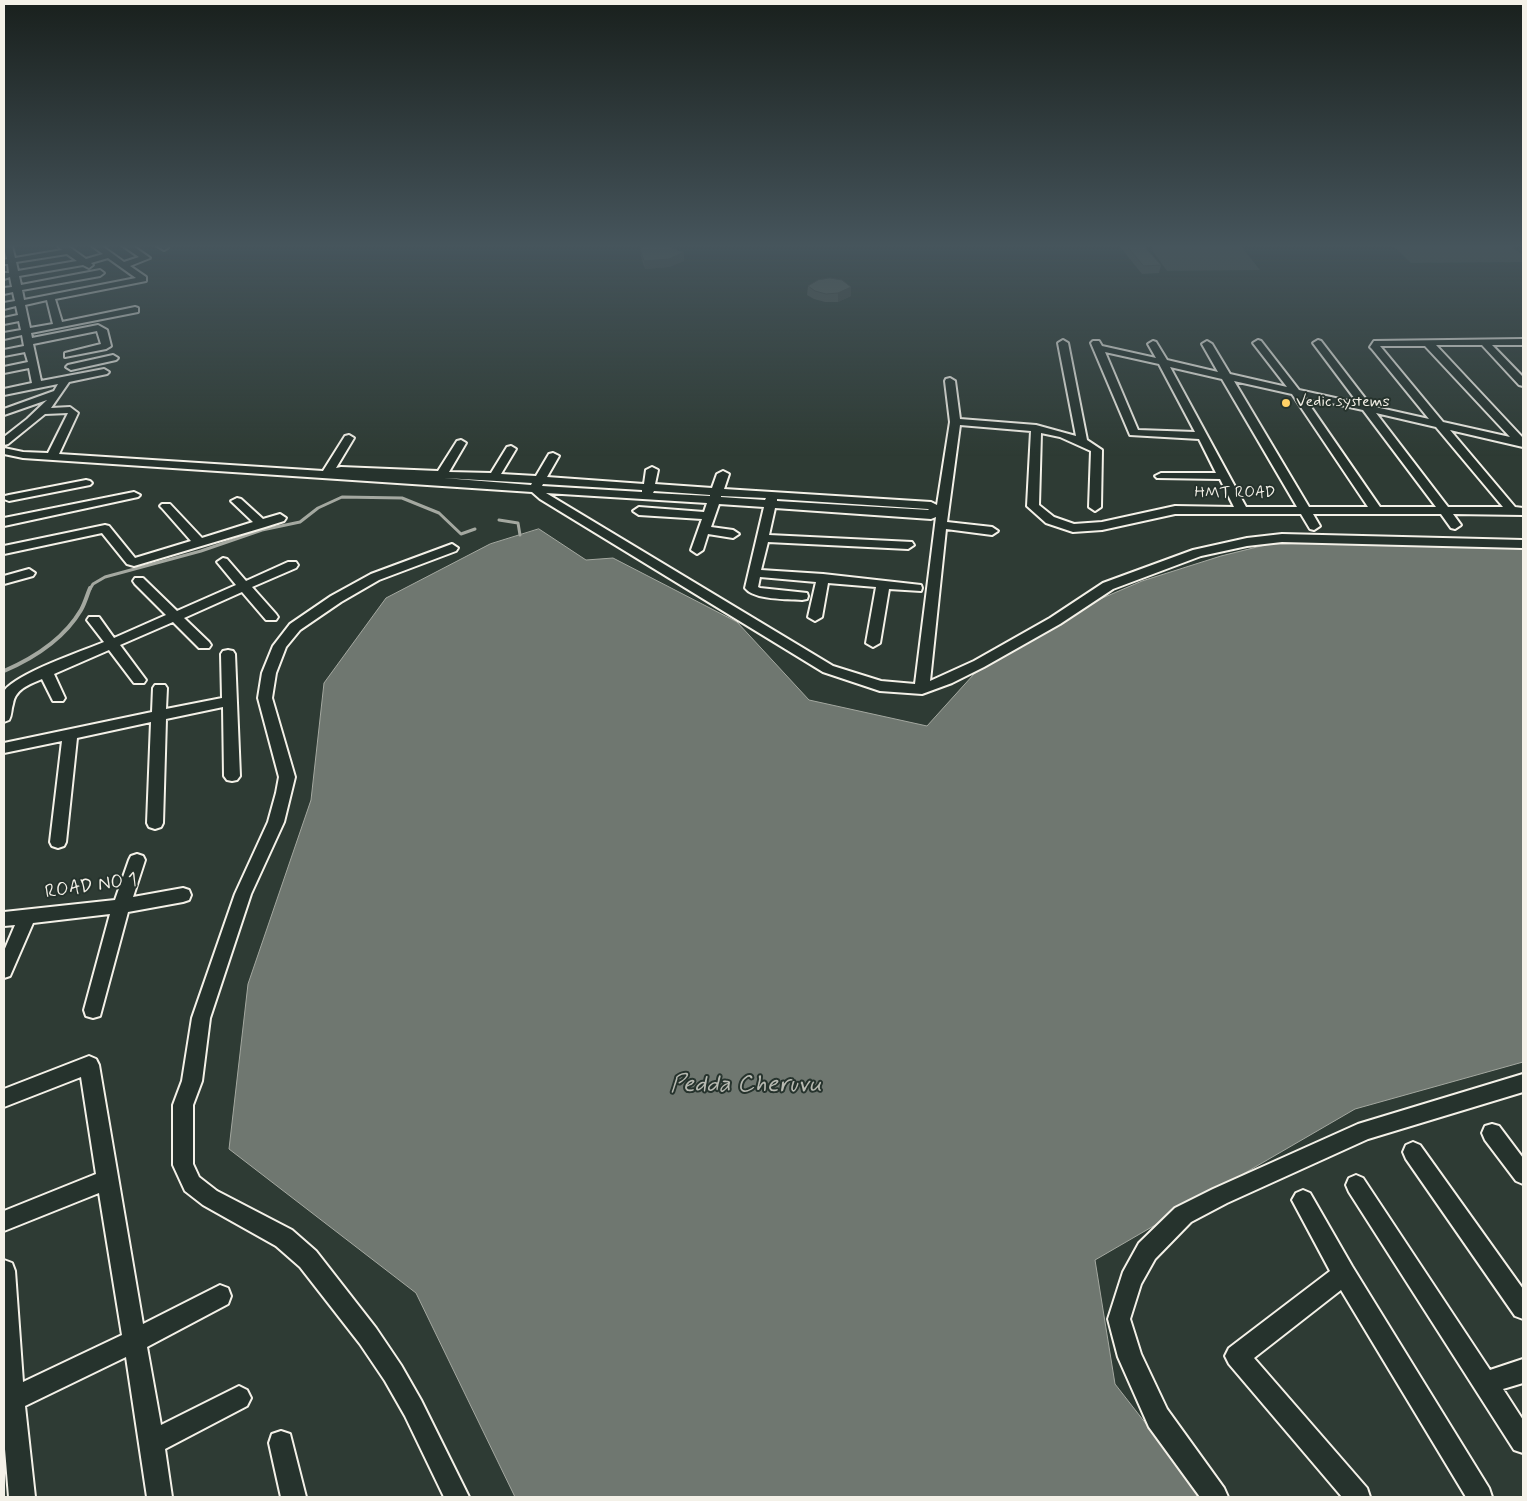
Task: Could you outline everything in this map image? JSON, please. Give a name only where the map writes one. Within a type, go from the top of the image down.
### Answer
[{"type":"street","points":[[4,353],[28,341],[55,316]]},
{"type":"street","points":[[4,321],[23,318],[37,384]]},
{"type":"street","points":[[4,336],[28,341],[101,329],[106,344],[101,348],[68,355]]},
{"type":"street","points":[[4,442],[45,411],[70,375],[68,355],[62,335]]},
{"type":"street","points":[[1258,342],[1295,391],[1377,512]]},
{"type":"street","points":[[1318,342],[1455,524]]},
{"type":"street","points":[[1484,342],[1523,383]]},
{"type":"street","points":[[1518,511],[1440,424],[1375,347],[1377,343],[1523,342]]},
{"type":"street","points":[[1063,343],[1082,440]]},
{"type":"street","points":[[1428,343],[1523,444]]},
{"type":"street","points":[[1153,344],[1242,510]]},
{"type":"street","points":[[1207,344],[1314,526]]},
{"type":"street","points":[[1202,436],[1134,433],[1097,345],[1523,444]]},
{"type":"street","points":[[4,392],[70,375],[112,358]]},
{"type":"street","points":[[4,370],[33,364]]},
{"type":"street","points":[[70,375],[104,372]]},
{"type":"street","points":[[922,689],[955,422],[950,382]]},
{"type":"street","points":[[4,412],[59,392]]},
{"type":"street","points":[[45,411],[70,410],[72,413],[52,457]]},
{"type":"street","points":[[955,422],[1046,428],[1082,440],[1097,450],[1095,507]]},
{"type":"street","name":"HMT ROAD","points":[[1036,428],[1033,506],[1050,520],[1073,528],[1102,526],[1175,510],[1518,511]]},
{"type":"street","points":[[330,474],[349,438]]},
{"type":"street","points":[[439,478],[461,443]]},
{"type":"street","points":[[494,477],[511,449]]},
{"type":"street","points":[[4,451],[52,457],[330,474],[341,470],[878,507]]},
{"type":"street","points":[[538,484],[553,456]]},
{"type":"street","points":[[85,505],[86,459]]},
{"type":"street","points":[[648,491],[652,470]]},
{"type":"street","points":[[697,550],[723,474]]},
{"type":"street","points":[[1161,476],[1223,476]]},
{"type":"street","points":[[439,478],[494,477],[538,484],[561,508],[828,669],[880,686],[922,689],[948,680],[979,664],[1055,621],[1108,586],[1197,552],[1247,542],[1282,538],[1523,544]]},
{"type":"street","points":[[9,498],[86,483]]},
{"type":"street","points":[[4,522],[134,495]]},
{"type":"street","points":[[771,500],[752,588],[753,590],[802,596]]},
{"type":"street","points":[[237,501],[261,524]]},
{"type":"street","points":[[166,506],[200,543]]},
{"type":"street","points":[[640,511],[710,516]]},
{"type":"street","points":[[4,550],[101,530],[108,532],[131,561],[134,562],[280,518]]},
{"type":"street","points":[[941,525],[992,531]]},
{"type":"street","points":[[704,530],[732,534]]},
{"type":"street","points":[[762,538],[908,546]]},
{"type":"street","points":[[452,548],[376,577],[336,599],[295,626],[280,646],[269,673],[265,698],[286,777],[284,793],[276,822],[242,894],[201,1018],[192,1080],[183,1105],[183,1165],[192,1184],[210,1198],[284,1238],[308,1259],[368,1336],[393,1373],[458,1497]]},
{"type":"street","points":[[223,562],[271,617]]},
{"type":"street","points":[[4,716],[4,704],[10,690],[22,682],[292,565]]},
{"type":"street","points":[[755,573],[916,588]]},
{"type":"street","points":[[4,580],[28,574]]},
{"type":"street","points":[[815,617],[823,578]]},
{"type":"street","points":[[139,581],[204,645]]},
{"type":"street","points":[[873,643],[883,584]]},
{"type":"street","points":[[94,620],[110,644],[139,680]]},
{"type":"street","points":[[228,654],[232,776]]},
{"type":"street","points":[[46,671],[58,698]]},
{"type":"street","points":[[154,823],[160,688]]},
{"type":"street","points":[[4,748],[229,701]]},
{"type":"street","points":[[58,842],[70,734]]},
{"type":"street","points":[[93,1010],[121,906],[136,860]]},
{"type":"street","name":"ROAD NO 1","points":[[4,919],[121,906],[183,895]]},
{"type":"street","points":[[4,971],[27,917]]},
{"type":"street","points":[[4,1098],[89,1065],[107,1180],[136,1340],[160,1497]]},
{"type":"street","points":[[1215,1497],[1158,1418],[1130,1357],[1119,1320],[1131,1280],[1147,1251],[1183,1215],[1229,1192],[1365,1132],[1523,1083]]},
{"type":"street","points":[[1492,1133],[1523,1174]]},
{"type":"street","points":[[1413,1152],[1523,1308]]},
{"type":"street","points":[[4,1221],[107,1180]]},
{"type":"street","points":[[1356,1185],[1523,1441]]},
{"type":"street","points":[[1303,1200],[1344,1274],[1480,1497]]},
{"type":"street","points":[[4,1271],[8,1401],[22,1497]]},
{"type":"street","points":[[1344,1274],[1237,1356],[1358,1497]]},
{"type":"street","points":[[8,1401],[136,1340],[220,1296]]},
{"type":"street","points":[[1485,1383],[1523,1370]]},
{"type":"street","points":[[152,1442],[239,1398]]},
{"type":"street","points":[[281,1442],[294,1497]]},
{"type":"water","name":"Pedda Cheruvu","points":[[539,529],[586,560],[613,558],[737,622],[809,700],[927,726],[974,674],[1077,609],[1142,581],[1221,556],[1269,544],[1408,543],[1523,549],[1523,1062],[1355,1109],[1095,1260],[1115,1384],[1203,1497],[515,1497],[416,1293],[229,1149],[248,984],[311,800],[324,683],[386,598],[490,544]]},
{"type":"waterway","points":[[90,589],[93,584],[105,577],[201,551],[262,530],[300,522],[318,508],[342,497],[402,498],[439,513],[461,534],[475,529]]},
{"type":"waterway","points":[[499,520],[518,523],[520,535]]},
{"type":"waterway","points":[[4,671],[37,654],[57,639],[81,610],[90,588]]},
{"type":"place","name":"Vedic systems","points":[[1286,403]]}]
